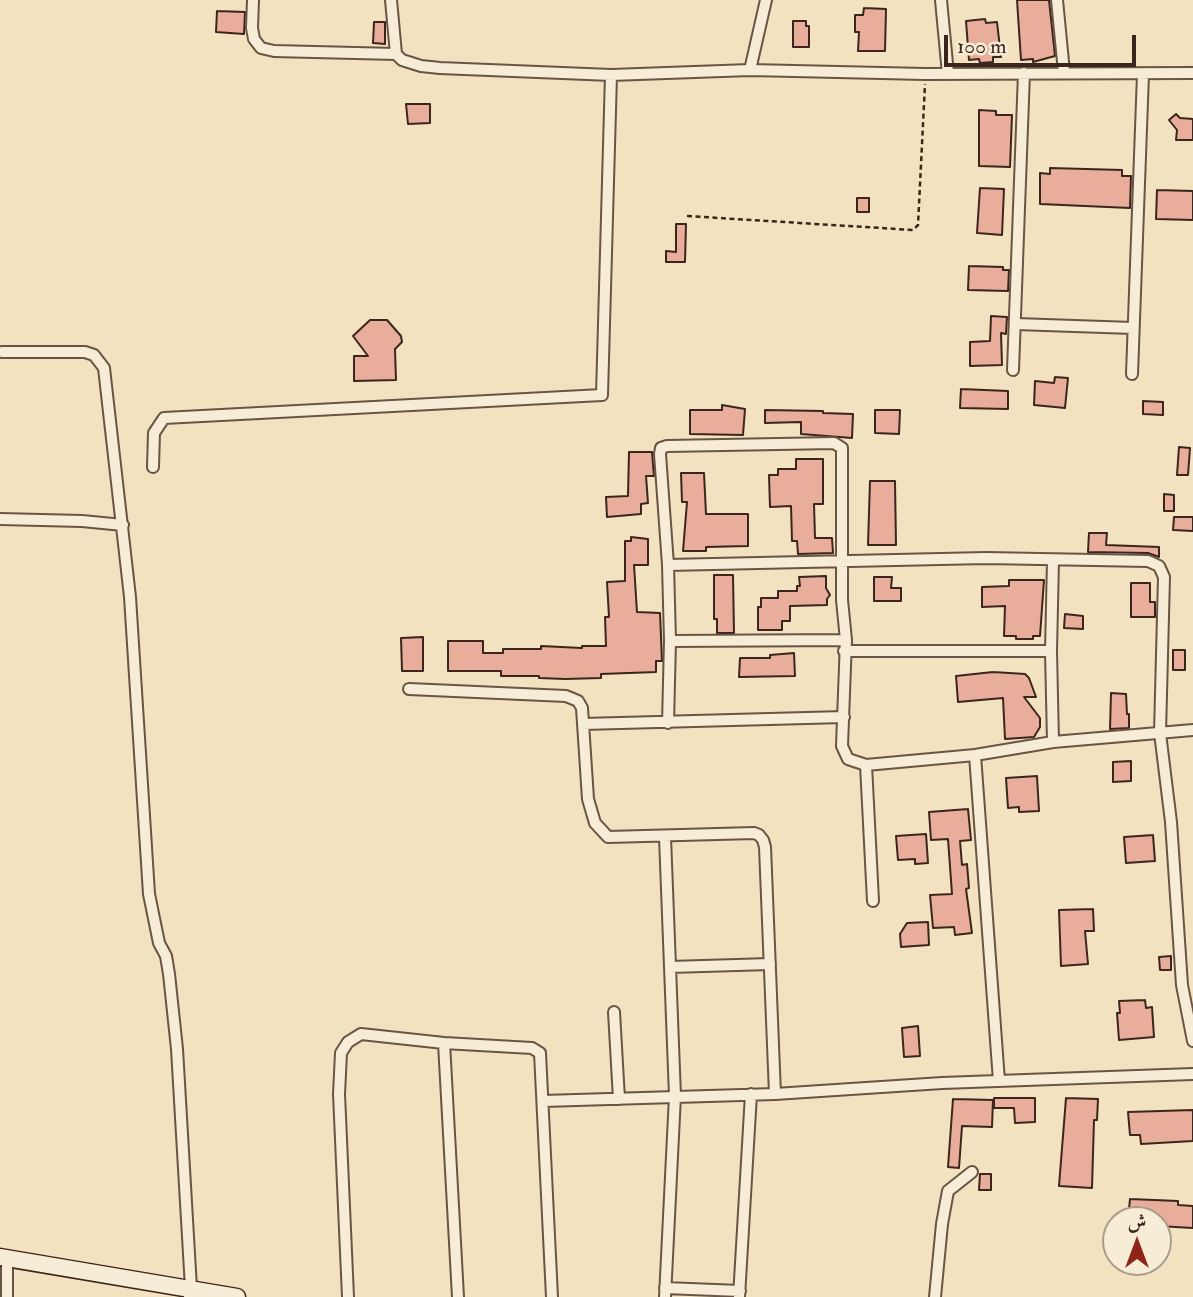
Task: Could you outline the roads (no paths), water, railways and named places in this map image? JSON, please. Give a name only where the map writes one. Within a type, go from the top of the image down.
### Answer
[{"type":"main road","points":[[4,1258],[190,1293],[237,1297]]},
{"type":"street","points":[[253,0],[252,28],[254,39],[261,48],[274,51],[396,54]]},
{"type":"street","points":[[391,0],[396,54],[402,60],[430,67],[611,75],[750,71],[925,74],[1193,73]]},
{"type":"street","points":[[750,71],[766,0]]},
{"type":"street","points":[[941,0],[948,74]]},
{"type":"street","points":[[1057,0],[1063,72]]},
{"type":"street","points":[[1013,370],[1024,73]]},
{"type":"street","points":[[1132,374],[1143,74]]},
{"type":"street","points":[[153,467],[154,433],[164,418],[602,395],[611,75]]},
{"type":"street","points":[[1016,324],[1133,328]]},
{"type":"street","points":[[2,352],[85,352],[100,360],[104,368],[123,525],[149,894],[159,943],[166,957],[177,1049],[190,1293]]},
{"type":"street","points":[[668,723],[670,641],[660,454],[662,448],[838,444],[842,452],[844,561],[842,746],[848,759],[866,765],[975,755],[1054,742],[1193,730]]},
{"type":"street","points":[[0,519],[123,525]]},
{"type":"street","points":[[1053,560],[1051,651],[1054,742]]},
{"type":"street","points":[[668,565],[844,561],[1154,562],[1163,571],[1160,733],[1171,822],[1182,985],[1193,1041]]},
{"type":"street","points":[[670,641],[1051,651]]},
{"type":"street","points":[[409,689],[572,697],[582,708],[588,799],[595,823],[601,832],[614,838],[754,834],[763,840],[775,1094]]},
{"type":"street","points":[[583,724],[844,718]]},
{"type":"street","points":[[975,755],[999,1081]]},
{"type":"street","points":[[866,765],[873,901]]},
{"type":"street","points":[[665,837],[675,1096],[665,1292],[740,1294],[751,1094]]},
{"type":"street","points":[[670,967],[769,964]]},
{"type":"street","points":[[614,1012],[619,1098]]},
{"type":"street","points":[[348,1297],[339,1094],[341,1053],[348,1042],[361,1034],[444,1044],[536,1049],[540,1053],[552,1297]]},
{"type":"street","points":[[444,1044],[458,1297]]},
{"type":"street","points":[[543,1101],[775,1094],[999,1081],[1193,1074]]},
{"type":"street","points":[[935,1297],[948,1191],[972,1172]]},
{"type":"street","points":[[4,1258],[7,1297]]}]
